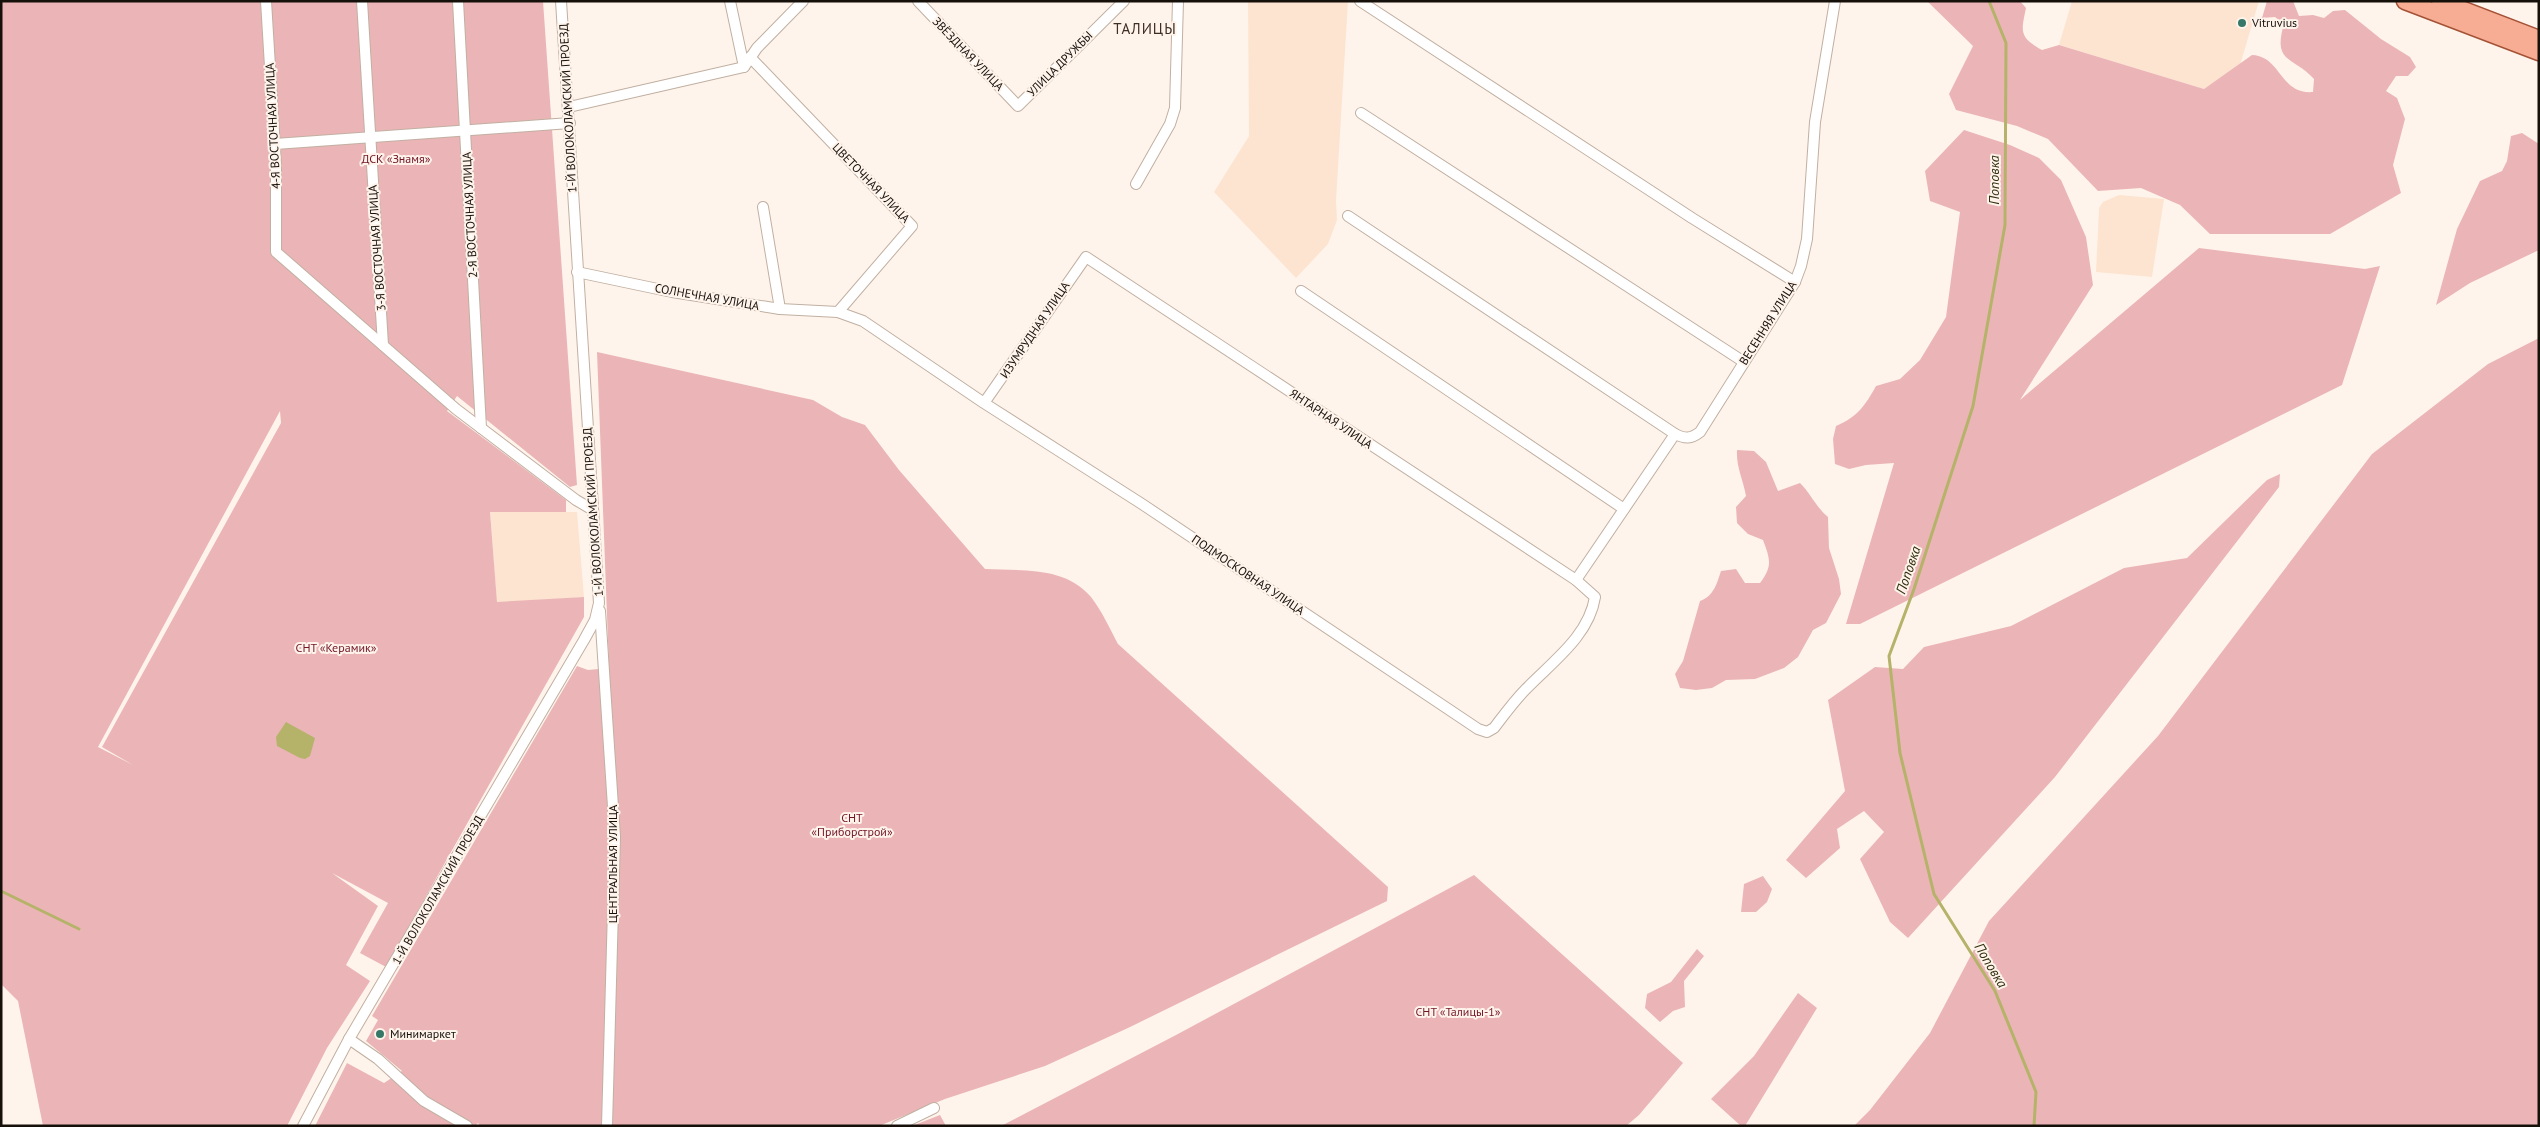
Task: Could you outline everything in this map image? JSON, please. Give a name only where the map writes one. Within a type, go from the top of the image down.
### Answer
[{"type":"main road","points":[[2405,1],[2539,52]]},
{"type":"main road","points":[[2440,1],[2539,39]]},
{"type":"street","name":"4-Я ВОСТОЧНАЯ УЛИЦА","points":[[266,1],[275,144],[276,252],[383,345]]},
{"type":"street","name":"3-Я ВОСТОЧНАЯ УЛИЦА","points":[[362,1],[383,345]]},
{"type":"street","name":"2-Я ВОСТОЧНАЯ УЛИЦА","points":[[458,1],[481,428]]},
{"type":"street","name":"1-Й ВОЛОКОЛАМСКИЙ ПРОЕЗД","points":[[303,1126],[349,1039],[584,640],[595,620],[599,603],[561,1]]},
{"type":"street","points":[[730,1],[744,67]]},
{"type":"street","points":[[569,107],[744,67],[757,48],[803,1]]},
{"type":"street","name":"ЗВЁЗДНАЯ УЛИЦА","points":[[918,1],[1018,106]]},
{"type":"street","name":"УЛИЦА ДРУЖБЫ","points":[[1018,106],[1124,1]]},
{"type":"street","points":[[1136,184],[1161,140],[1176,108],[1178,1]]},
{"type":"street","points":[[1360,1],[1683,213],[1795,282]]},
{"type":"street","name":"ВЕСЕННЯЯ УЛИЦА","points":[[1675,434],[1684,438],[1694,437],[1700,432],[1795,282],[1801,266],[1806,239],[1815,122],[1834,1]]},
{"type":"street","name":"ЦВЕТОЧНАЯ УЛИЦА","points":[[750,57],[912,226],[838,312]]},
{"type":"street","points":[[1361,113],[1744,362]]},
{"type":"street","points":[[275,144],[570,123]]},
{"type":"street","points":[[763,207],[780,309]]},
{"type":"street","points":[[1348,216],[1675,434],[1576,580]]},
{"type":"street","name":"ИЗУМРУДНАЯ УЛИЦА","points":[[984,403],[1086,257]]},
{"type":"street","name":"ЯНТАРНАЯ УЛИЦА","points":[[1086,257],[1576,580]]},
{"type":"street","name":"СОЛНЕЧНАЯ УЛИЦА","points":[[577,272],[672,292],[780,309],[838,312]]},
{"type":"street","points":[[1301,291],[1624,509]]},
{"type":"street","name":"ПОДМОСКОВНАЯ УЛИЦА","points":[[838,312],[863,321],[984,403],[1142,504],[1478,729],[1487,732],[1494,728],[1524,690],[1550,668],[1586,625],[1593,610],[1595,597],[1576,580]]},
{"type":"street","points":[[383,345],[481,428],[576,500],[593,510]]},
{"type":"street","name":"ЦЕНТРАЛЬНАЯ УЛИЦА","points":[[599,603],[615,837],[607,1126]]},
{"type":"street","points":[[349,1039],[378,1059],[424,1101],[467,1126]]},
{"type":"street","points":[[897,1126],[934,1108]]},
{"type":"shaded area","points":[[1248,1],[1348,1],[1336,201],[1337,220],[1328,244],[1296,278],[1214,192],[1249,136]]},
{"type":"shaded area","points":[[2072,1],[2259,1],[2240,65],[2204,89],[2059,45]]},
{"type":"shaded area","points":[[2119,195],[2164,199],[2152,277],[2096,272],[2099,208],[2103,202]]},
{"type":"shaded area","points":[[490,512],[577,512],[584,597],[497,603]]},
{"type":"shaded area","points":[[286,722],[315,738],[310,756],[305,759],[300,758],[277,746],[276,737]]},
{"type":"green space","points":[[1,1],[543,1],[577,485],[570,487],[457,396],[447,411],[566,500],[566,512],[490,512],[497,602],[584,597],[584,617],[386,967],[360,953],[388,903],[332,873],[378,906],[346,965],[370,981],[327,1048],[287,1126],[43,1126],[18,1001],[1,984]],"holes":[[[280,411],[281,423],[102,747],[133,765],[98,747]]]},
{"type":"green space","points":[[1927,1],[2020,1],[2026,8],[2023,23],[2024,33],[2029,41],[2042,50],[2059,45],[2204,89],[2252,55],[2262,57],[2294,88],[2313,92],[2314,79],[2283,53],[2281,37],[2284,24],[2275,17],[2262,18],[2267,1],[2293,1],[2299,16],[2313,15],[2324,18],[2333,11],[2345,10],[2381,39],[2410,57],[2416,67],[2408,76],[2396,76],[2386,91],[2397,98],[2405,119],[2393,165],[2401,193],[2330,234],[2210,234],[2180,205],[2141,188],[2098,191],[2048,139],[2017,126],[1956,110],[1949,94],[1973,46]]},
{"type":"green space","points":[[1964,130],[2010,145],[2039,158],[2061,180],[2086,237],[2093,285],[2020,400],[2199,248],[2365,269],[2380,266],[2342,385],[1860,624],[1846,624],[1894,463],[1866,465],[1849,469],[1835,464],[1833,439],[1836,426],[1850,419],[1860,410],[1876,386],[1900,379],[1920,360],[1946,317],[1960,212],[1930,201],[1925,171]]},
{"type":"green space","points":[[2522,133],[2539,144],[2539,250],[2470,283],[2436,305],[2457,229],[2480,181],[2502,171],[2507,161],[2511,136]]},
{"type":"green space","points":[[2539,338],[2539,1126],[1854,1126],[1870,1110],[1930,1033],[1989,921],[2158,736],[2372,454],[2488,364]]},
{"type":"green space","name":"СНТ «Приборстрой»","points":[[597,352],[813,400],[842,417],[865,425],[899,470],[985,569],[1042,572],[1069,580],[1080,587],[1095,602],[1118,644],[1388,887],[1387,901],[1128,1028],[1045,1066],[945,1099],[879,1126],[480,1126],[478,1123],[475,1126],[315,1126],[347,1063],[384,1083],[402,1071],[366,1041],[378,1020],[372,1016],[577,666],[588,670],[609,668]]},
{"type":"green space","points":[[1737,450],[1754,451],[1766,462],[1778,491],[1800,483],[1828,517],[1829,548],[1839,579],[1841,594],[1826,623],[1813,630],[1798,657],[1784,668],[1755,679],[1726,680],[1712,688],[1696,690],[1680,688],[1675,674],[1683,661],[1700,601],[1712,592],[1721,571],[1736,569],[1745,583],[1760,583],[1769,567],[1769,557],[1763,540],[1748,534],[1737,523],[1736,507],[1746,496]]},
{"type":"green space","points":[[2280,474],[2279,487],[2055,777],[1908,938],[1890,922],[1860,859],[1884,832],[1864,811],[1837,829],[1840,848],[1806,878],[1786,860],[1845,791],[1828,700],[1875,667],[1903,669],[1924,647],[2011,626],[2124,568],[2187,558],[2267,480]]},
{"type":"green space","name":"СНТ «Талицы-1»","points":[[1474,875],[1683,1063],[1639,1115],[1626,1126],[1001,1126],[1176,1035]]},
{"type":"green space","points":[[1763,876],[1772,889],[1767,902],[1756,912],[1741,912],[1744,884]]},
{"type":"green space","points":[[1697,949],[1704,956],[1684,981],[1685,1007],[1673,1011],[1660,1022],[1645,1008],[1647,994],[1671,982]]},
{"type":"green space","points":[[1798,993],[1817,1008],[1745,1126],[1741,1126],[1711,1099],[1754,1056]]},
{"type":"green space","points":[[940,1115],[946,1126],[912,1126]]},
{"type":"waterway","name":"Поповка","points":[[1989,1],[2006,43],[2005,225],[1973,406],[1914,589],[1889,656],[1900,753],[1934,894],[1995,991],[2036,1092],[2034,1126]]},
{"type":"waterway","points":[[1,891],[79,929]]},
{"type":"place","name":"Vitruvius","points":[[2242,23]]},
{"type":"place","name":"Минимаркет","points":[[380,1034]]},
{"type":"district","name":"ТАЛИЦЫ","points":[[1145,29]]},
{"type":"park label","name":"ДСК «Знамя»","points":[[396,159]]},
{"type":"park label","name":"СНТ «Керамик»","points":[[336,648]]}]
